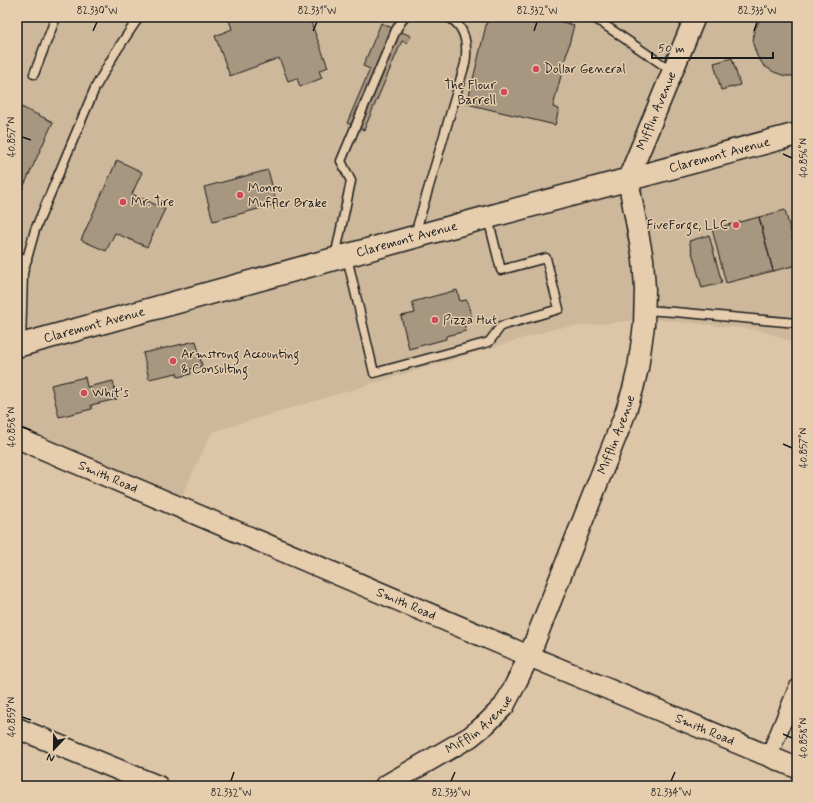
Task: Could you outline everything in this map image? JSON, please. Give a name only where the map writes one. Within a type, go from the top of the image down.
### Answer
[{"type":"main road","name":"Claremont Avenue","points":[[19,346],[340,257],[797,134]]},
{"type":"street","name":"Mifflin Avenue","points":[[385,786],[470,737],[486,724],[504,706],[530,656],[629,401],[638,368],[642,346],[645,289],[643,259],[628,180],[695,17]]},
{"type":"street","name":"Smith Road","points":[[17,438],[797,768]]},
{"type":"street","points":[[769,756],[797,688]]},
{"type":"street","points":[[17,728],[158,786]]},
{"type":"lane","points":[[34,74],[56,17]]},
{"type":"lane","points":[[19,346],[23,273],[35,230],[95,88],[115,52],[139,17]]},
{"type":"lane","points":[[404,17],[396,30],[341,161],[351,181],[340,257],[374,373],[489,342],[501,326],[559,309],[546,258],[501,270],[488,217]]},
{"type":"lane","points":[[414,237],[465,64],[467,49],[465,39],[460,28],[448,17]]},
{"type":"lane","points":[[593,17],[672,71]]},
{"type":"lane","points":[[17,256],[27,260]]},
{"type":"lane","points":[[644,310],[683,312],[797,323]]},
{"type":"shaded area","points":[[17,17],[797,17],[797,344],[760,330],[650,319],[557,328],[212,432],[175,510],[17,444]]},
{"type":"building","points":[[228,17],[309,17],[328,67],[319,71],[322,78],[300,87],[297,78],[288,81],[279,58],[230,76],[215,36],[232,29]]},
{"type":"building","points":[[488,17],[543,17],[574,25],[553,107],[559,109],[555,125],[467,104]]},
{"type":"building","points":[[761,17],[797,17],[797,76],[785,76],[774,72],[764,66],[757,56],[753,44],[754,31]]},
{"type":"building","points":[[381,23],[411,36],[407,43],[402,41],[364,130],[347,123],[370,69],[363,66]]},
{"type":"building","points":[[732,58],[740,85],[721,90],[714,63]]},
{"type":"building","points":[[17,105],[53,122],[17,201]]},
{"type":"building","name":"Mr. Tire","points":[[117,160],[142,172],[132,194],[165,209],[147,247],[115,233],[106,251],[81,240]]},
{"type":"building","name":"Monro Muffler Brake","points":[[268,170],[277,204],[213,221],[204,187]]},
{"type":"building","points":[[785,210],[797,256],[797,265],[773,271],[759,217]]},
{"type":"building","points":[[759,217],[773,271],[726,283],[712,229]]},
{"type":"building","points":[[709,235],[722,283],[702,288],[689,241]]},
{"type":"building","name":"Pizza Hut","points":[[457,290],[460,301],[467,300],[472,319],[463,321],[466,331],[446,336],[446,339],[409,349],[401,316],[415,313],[412,302]]},
{"type":"building","points":[[196,341],[202,366],[190,369],[191,374],[178,377],[177,373],[149,379],[143,353]]},
{"type":"building","name":"Whit's","points":[[85,377],[87,387],[113,381],[117,399],[91,405],[92,409],[59,417],[51,385]]},
{"type":"place","name":"Dollar General","points":[[536,69]]},
{"type":"place","name":"The Flour Barrell","points":[[504,92]]},
{"type":"place","name":"Monro Muffler Brake","points":[[240,195]]},
{"type":"place","name":"Mr. Tire","points":[[123,202]]},
{"type":"place","name":"FiveForge, LLC","points":[[736,225]]},
{"type":"place","name":"Pizza Hut","points":[[435,320]]},
{"type":"place","name":"Armstrong Accounting & Consulting","points":[[173,361]]},
{"type":"place","name":"Whit's","points":[[84,393]]}]
